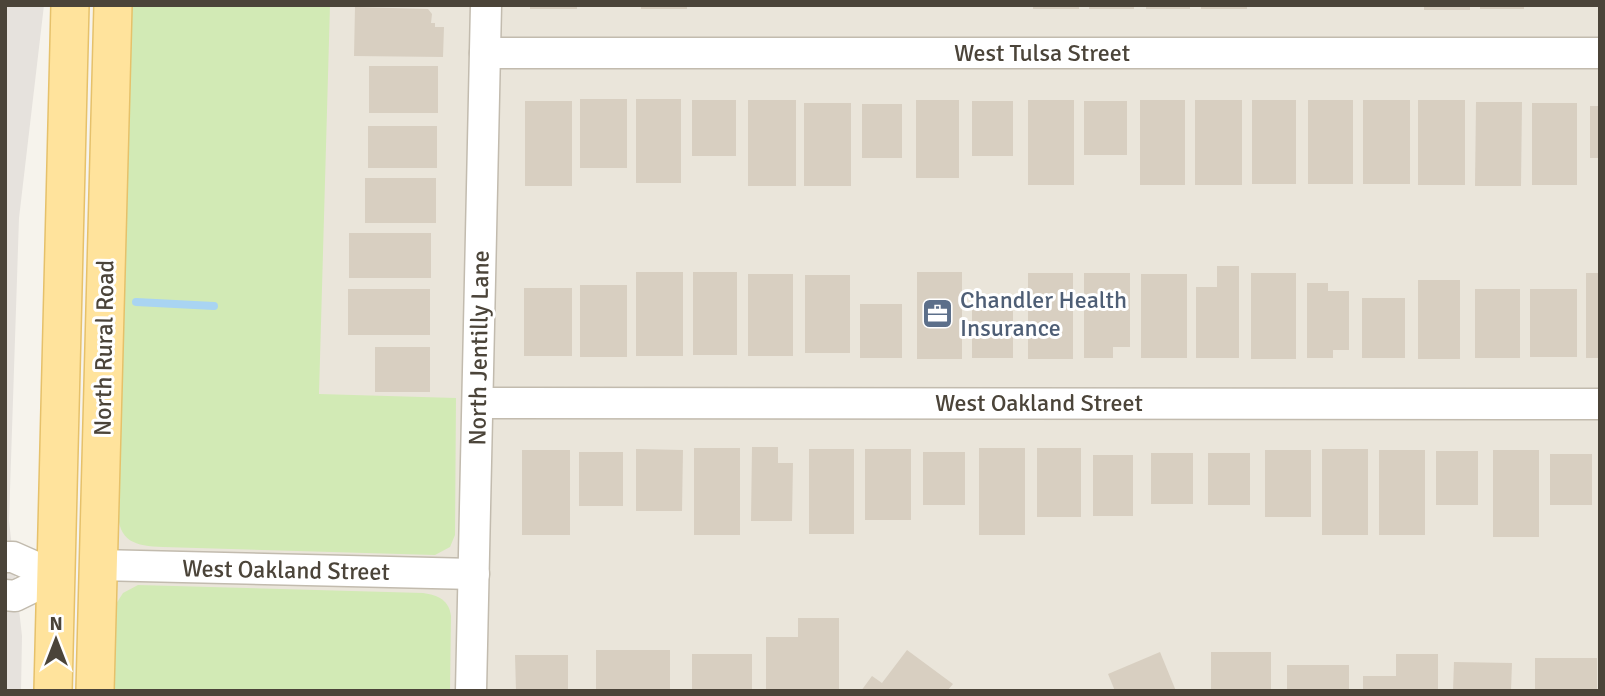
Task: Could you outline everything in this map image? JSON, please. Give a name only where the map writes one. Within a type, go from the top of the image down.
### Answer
[{"type":"main road","name":"North Rural Road","points":[[53,691],[70,5]]},
{"type":"main road","name":"North Rural Road","points":[[95,691],[113,5]]},
{"type":"street","name":"North Jentilly Lane","points":[[471,691],[486,5]]},
{"type":"street","name":"West Tulsa Street","points":[[485,53],[1600,53]]},
{"type":"street","name":"West Oakland Street","points":[[478,403],[1600,404]]},
{"type":"street","points":[[5,557],[13,557],[56,576]]},
{"type":"street","name":"West Oakland Street","points":[[98,565],[474,574]]},
{"type":"street","points":[[5,596],[15,596],[56,576]]},
{"type":"shaded area","points":[[5,5],[44,5],[19,218],[9,521],[22,636],[21,691],[5,691]]},
{"type":"shaded area","points":[[131,5],[1600,5],[1600,691],[113,691]]},
{"type":"green space","points":[[131,5],[330,5],[319,394],[456,398],[455,535],[450,547],[435,555],[163,547],[136,543],[125,536],[118,510]]},
{"type":"green space","points":[[138,585],[433,595],[442,599],[450,610],[450,691],[113,691],[116,604],[123,593]]},
{"type":"building","points":[[530,5],[577,5],[577,9],[530,9]]},
{"type":"building","points":[[641,5],[687,5],[687,9],[641,9]]},
{"type":"building","points":[[1033,5],[1079,5],[1079,9],[1033,9]]},
{"type":"building","points":[[1089,5],[1134,5],[1134,9],[1089,9]]},
{"type":"building","points":[[1146,5],[1190,5],[1190,9],[1146,9]]},
{"type":"building","points":[[1201,5],[1247,5],[1247,9],[1201,9]]},
{"type":"building","points":[[1424,5],[1470,5],[1470,10],[1424,10]]},
{"type":"building","points":[[1480,5],[1524,5],[1524,9],[1480,9]]},
{"type":"building","points":[[355,7],[428,9],[432,14],[431,23],[435,23],[435,27],[444,27],[443,57],[354,56]]},
{"type":"building","points":[[369,66],[438,66],[438,113],[369,113]]},
{"type":"building","points":[[580,99],[627,99],[627,168],[580,168]]},
{"type":"building","points":[[636,99],[681,99],[681,183],[636,183]]},
{"type":"building","points":[[692,100],[736,100],[736,156],[692,156]]},
{"type":"building","points":[[748,100],[796,100],[796,186],[748,186]]},
{"type":"building","points":[[916,100],[959,100],[959,178],[916,178]]},
{"type":"building","points":[[1028,100],[1074,100],[1074,185],[1028,185]]},
{"type":"building","points":[[1140,100],[1185,100],[1185,185],[1140,185]]},
{"type":"building","points":[[1195,100],[1242,100],[1242,185],[1195,185]]},
{"type":"building","points":[[1252,100],[1296,100],[1296,184],[1252,184]]},
{"type":"building","points":[[1308,100],[1353,100],[1353,184],[1308,184]]},
{"type":"building","points":[[1363,100],[1410,100],[1410,184],[1363,184]]},
{"type":"building","points":[[1418,100],[1465,100],[1465,185],[1418,185]]},
{"type":"building","points":[[525,101],[572,101],[572,186],[525,186]]},
{"type":"building","points":[[972,101],[1013,101],[1013,156],[972,156]]},
{"type":"building","points":[[1084,101],[1127,101],[1127,155],[1084,155]]},
{"type":"building","points":[[1476,102],[1522,102],[1521,186],[1475,186]]},
{"type":"building","points":[[804,103],[851,103],[851,186],[804,186]]},
{"type":"building","points":[[1532,103],[1577,103],[1577,185],[1532,185]]},
{"type":"building","points":[[862,104],[902,104],[902,158],[862,158]]},
{"type":"building","points":[[1590,106],[1600,106],[1600,158],[1590,158]]},
{"type":"building","points":[[368,126],[437,126],[437,168],[368,168]]},
{"type":"building","points":[[365,178],[436,178],[436,223],[365,223]]},
{"type":"building","points":[[349,233],[431,233],[431,278],[349,278]]},
{"type":"building","points":[[1217,266],[1239,266],[1239,358],[1196,358],[1196,287],[1217,287]]},
{"type":"building","points":[[636,272],[683,272],[683,356],[636,356]]},
{"type":"building","points":[[693,272],[737,272],[737,355],[693,355]]},
{"type":"building","points":[[917,272],[962,272],[962,359],[917,359]]},
{"type":"building","points":[[1028,273],[1073,273],[1073,359],[1028,359]]},
{"type":"building","points":[[1084,273],[1130,273],[1130,347],[1113,347],[1113,358],[1084,358]]},
{"type":"building","points":[[1251,273],[1296,273],[1296,359],[1251,359]]},
{"type":"building","points":[[1586,273],[1600,273],[1600,358],[1586,358]]},
{"type":"building","points":[[748,274],[793,274],[793,356],[748,356]]},
{"type":"building","points":[[1141,274],[1187,274],[1187,358],[1141,358]]},
{"type":"building","points":[[805,275],[850,275],[850,353],[805,353]]},
{"type":"building","points":[[1418,280],[1460,280],[1460,359],[1418,359]]},
{"type":"building","points":[[1307,283],[1328,283],[1328,291],[1349,291],[1349,350],[1333,350],[1333,358],[1307,358]]},
{"type":"building","points":[[580,285],[627,285],[627,357],[580,357]]},
{"type":"building","points":[[524,288],[572,288],[572,356],[524,356]]},
{"type":"building","points":[[348,289],[430,289],[430,335],[348,335]]},
{"type":"building","points":[[1475,289],[1520,289],[1520,358],[1475,358]]},
{"type":"building","points":[[1530,289],[1577,289],[1577,357],[1530,357]]},
{"type":"building","points":[[1362,298],[1405,298],[1405,358],[1362,358]]},
{"type":"building","points":[[972,303],[1013,303],[1013,358],[972,358]]},
{"type":"building","points":[[860,304],[902,304],[902,358],[860,358]]},
{"type":"building","points":[[375,347],[430,347],[430,392],[375,392]]},
{"type":"building","points":[[752,447],[778,447],[778,463],[793,463],[792,521],[751,521]]},
{"type":"building","points":[[694,448],[740,448],[740,535],[694,535]]},
{"type":"building","points":[[979,448],[1025,448],[1025,535],[979,535]]},
{"type":"building","points":[[1037,448],[1081,448],[1081,517],[1037,517]]},
{"type":"building","points":[[636,449],[683,450],[682,511],[636,511]]},
{"type":"building","points":[[809,449],[854,449],[854,534],[809,534]]},
{"type":"building","points":[[865,449],[911,449],[911,520],[865,520]]},
{"type":"building","points":[[1322,449],[1368,449],[1368,535],[1322,535]]},
{"type":"building","points":[[522,450],[570,450],[570,535],[522,535]]},
{"type":"building","points":[[1265,450],[1311,450],[1311,517],[1265,517]]},
{"type":"building","points":[[1379,450],[1425,450],[1425,535],[1379,535]]},
{"type":"building","points":[[1493,450],[1539,450],[1539,537],[1493,537]]},
{"type":"building","points":[[1436,451],[1478,451],[1478,505],[1436,505]]},
{"type":"building","points":[[579,452],[623,452],[623,506],[579,506]]},
{"type":"building","points":[[923,452],[965,452],[965,505],[923,505]]},
{"type":"building","points":[[1151,453],[1193,453],[1193,504],[1151,504]]},
{"type":"building","points":[[1208,453],[1250,453],[1250,505],[1208,505]]},
{"type":"building","points":[[1550,454],[1592,454],[1592,505],[1550,505]]},
{"type":"building","points":[[1093,455],[1133,455],[1133,516],[1093,516]]},
{"type":"building","points":[[798,618],[839,618],[839,691],[766,691],[766,637],[798,637]]},
{"type":"building","points":[[596,650],[670,650],[670,691],[596,691]]},
{"type":"building","points":[[907,650],[953,684],[947,691],[861,691],[872,676],[882,683]]},
{"type":"building","points":[[1160,652],[1176,691],[1115,691],[1108,674]]},
{"type":"building","points":[[1211,652],[1271,652],[1271,691],[1211,691]]},
{"type":"building","points":[[692,654],[752,654],[752,691],[692,691]]},
{"type":"building","points":[[1396,654],[1438,654],[1438,691],[1363,691],[1363,676],[1396,676]]},
{"type":"building","points":[[515,655],[568,655],[568,691],[516,691]]},
{"type":"building","points":[[1535,658],[1597,658],[1597,691],[1535,691]]},
{"type":"building","points":[[1454,662],[1512,663],[1511,691],[1453,691]]},
{"type":"building","points":[[1287,665],[1349,665],[1349,691],[1287,691]]},
{"type":"waterway","points":[[136,302],[214,306]]},
{"type":"place","name":"Chandler Health Insurance","points":[[937,314]]}]
